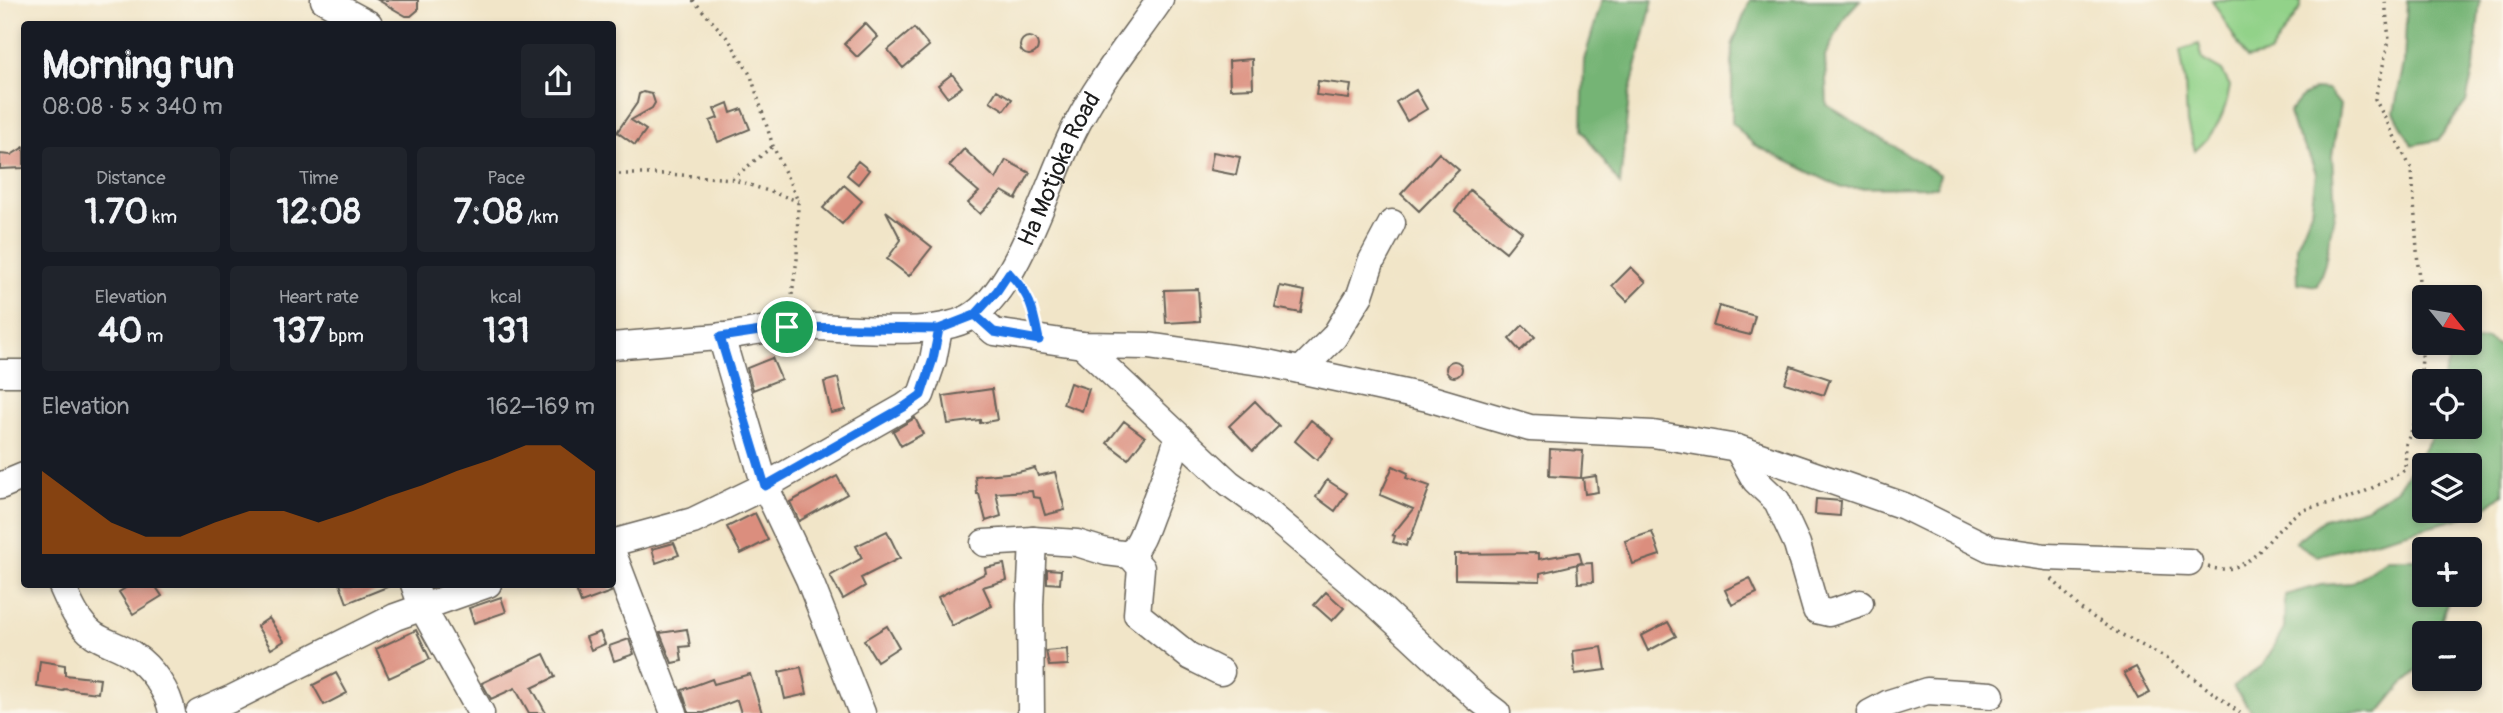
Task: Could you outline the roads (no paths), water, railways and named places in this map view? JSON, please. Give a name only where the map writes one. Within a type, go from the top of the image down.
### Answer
[{"type":"street","points":[[324,0],[363,21]]},
{"type":"street","name":"Ha Motjoka Road","points":[[616,346],[720,337],[787,327],[939,329],[975,315],[1009,273],[1046,197],[1075,128],[1096,90],[1160,0]]},
{"type":"street","points":[[1301,370],[1334,337],[1360,295],[1371,262],[1392,223]]},
{"type":"street","points":[[975,315],[994,332],[1082,345],[1148,346],[1267,363],[1428,398],[1530,428],[1653,435],[1737,448],[1904,506],[1991,549],[2046,558],[2189,562]]},
{"type":"street","points":[[616,542],[693,521],[765,486],[904,407],[921,395],[933,359],[939,329]]},
{"type":"street","points":[[720,337],[765,486],[809,579],[863,713]]},
{"type":"street","points":[[1082,345],[1229,483],[1258,504],[1374,602],[1476,697],[1497,713]]},
{"type":"street","points":[[0,373],[21,373]]},
{"type":"street","points":[[1130,555],[1142,540],[1151,511],[1171,466],[1178,436]]},
{"type":"street","points":[[1737,448],[1755,480],[1777,500],[1797,544],[1816,610],[1829,613],[1860,603]]},
{"type":"street","points":[[0,486],[21,477]]},
{"type":"street","points":[[1031,713],[1030,605],[1033,540]]},
{"type":"street","points":[[984,543],[1033,540],[1077,543],[1106,552],[1130,555],[1141,568],[1137,614],[1189,656],[1221,672]]},
{"type":"street","points":[[616,561],[674,713]]},
{"type":"street","points":[[63,588],[74,613],[92,634],[134,655],[155,678],[170,700],[172,713]]},
{"type":"street","points":[[199,713],[239,706],[395,617],[418,596],[465,588]]},
{"type":"street","points":[[418,596],[481,713]]},
{"type":"street","points":[[1870,713],[1927,691],[1991,695]]}]
